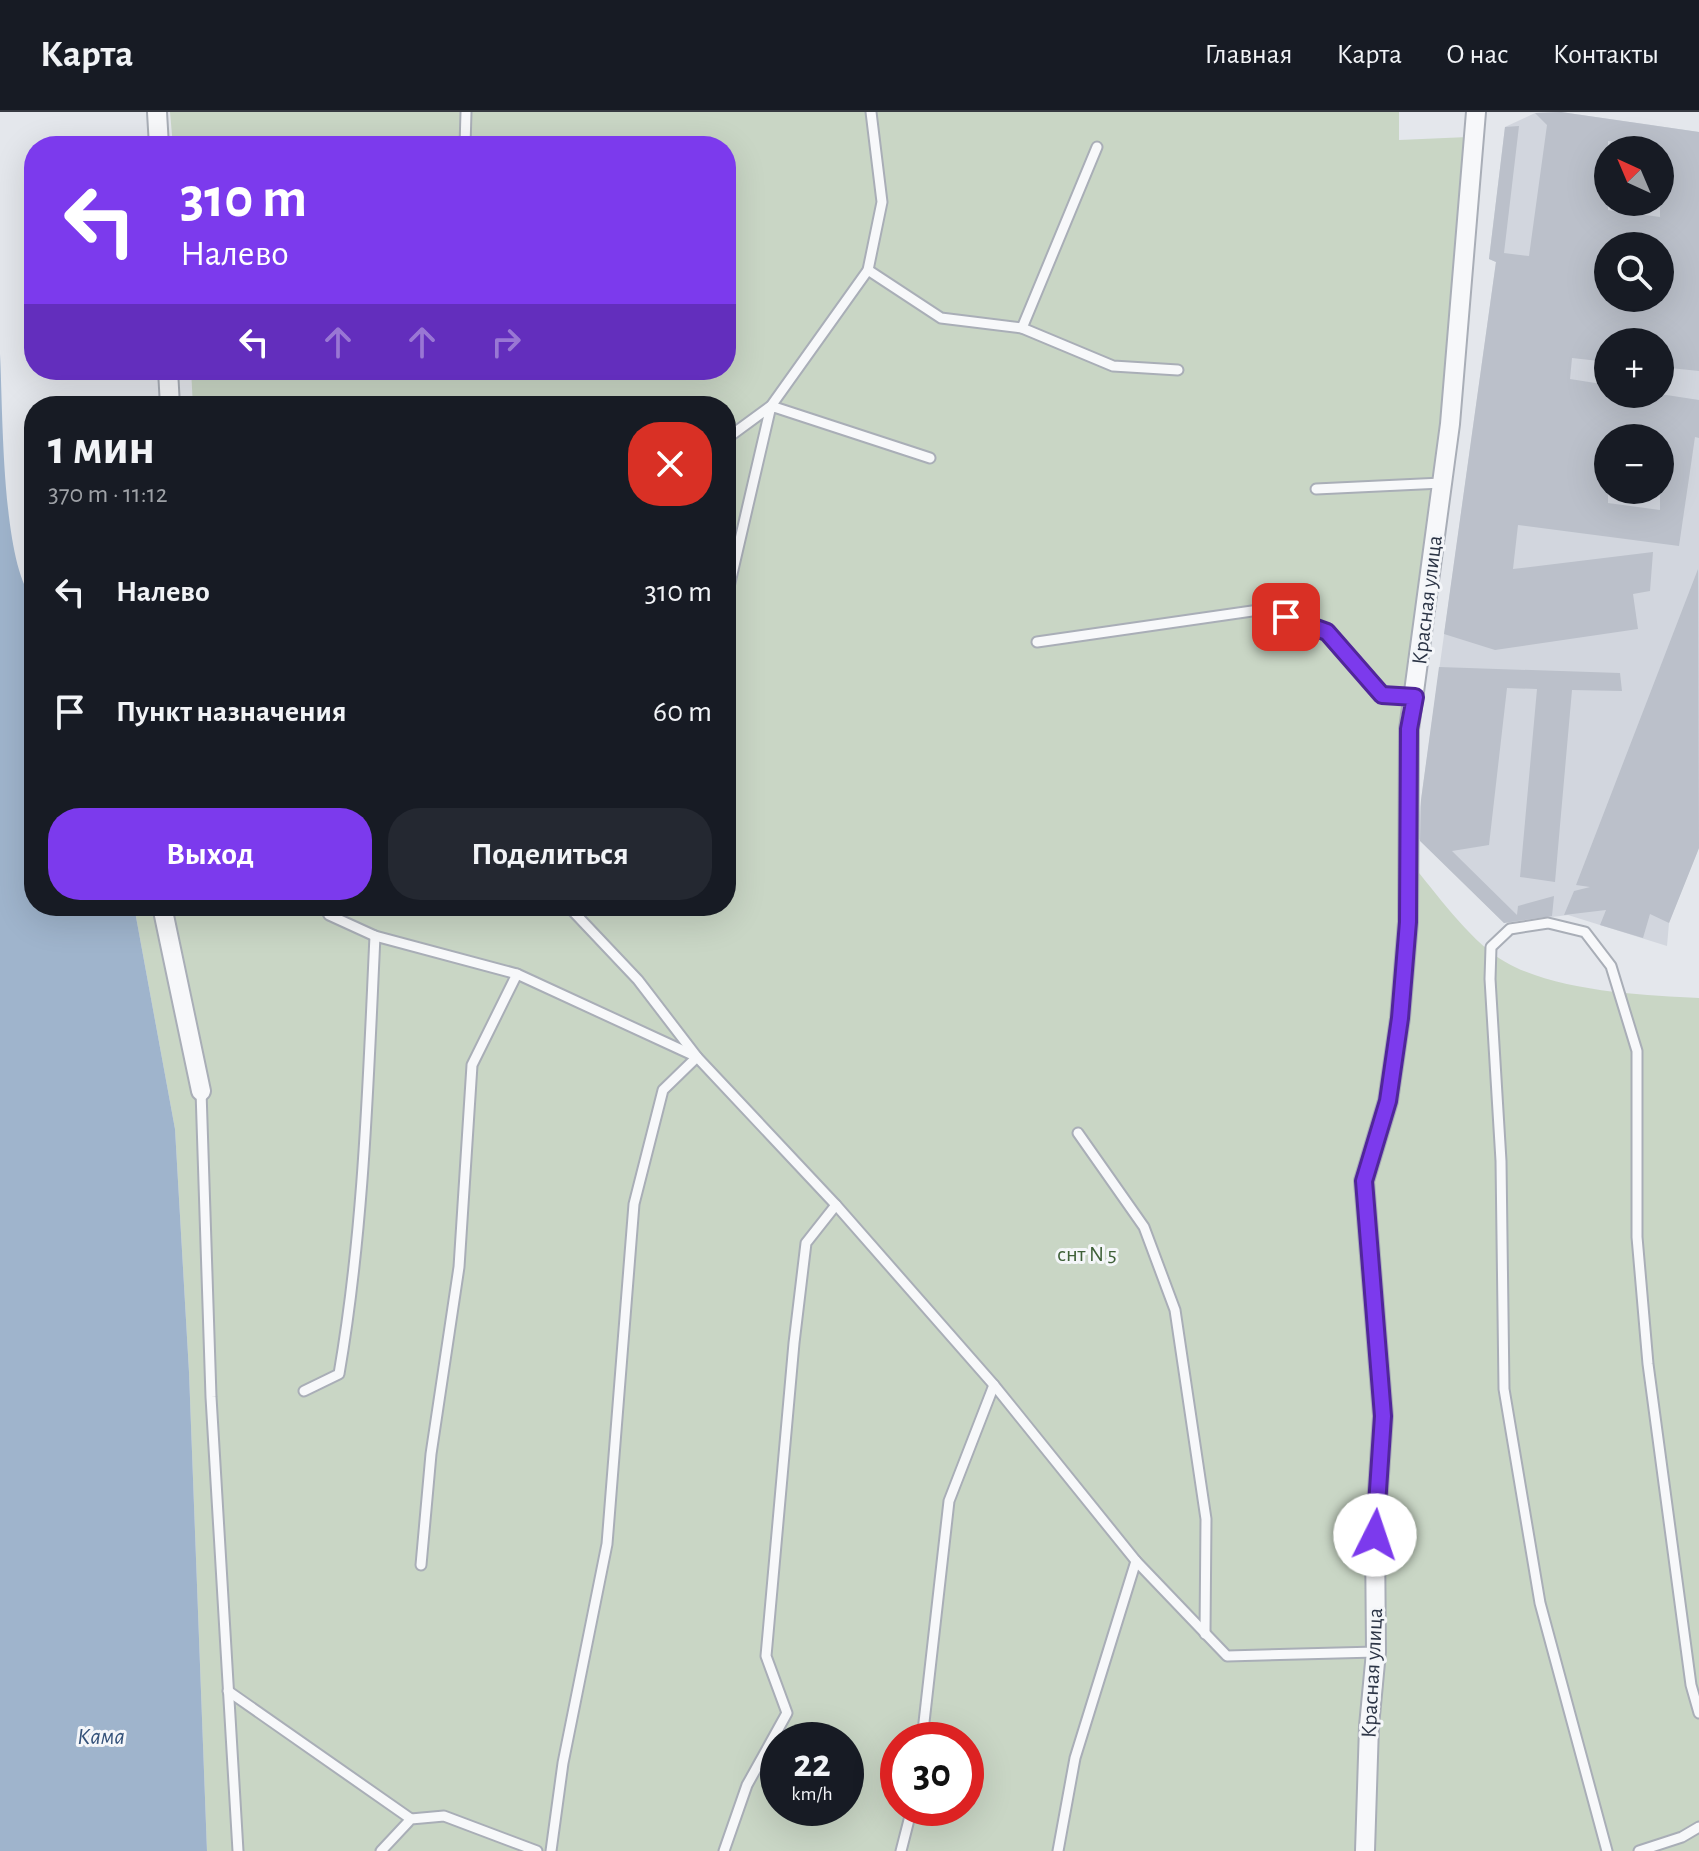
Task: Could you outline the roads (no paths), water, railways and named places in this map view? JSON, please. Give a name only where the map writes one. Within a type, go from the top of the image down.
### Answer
[{"type":"street","points":[[157,112],[158,136]]},
{"type":"street","name":"Красная улица","points":[[1365,1851],[1369,1726],[1376,1652],[1375,1535],[1383,1416],[1364,1181],[1388,1101],[1400,1018],[1408,922],[1409,729],[1442,483],[1476,112]]},
{"type":"street","points":[[164,916],[201,1091]]},
{"type":"lane","points":[[465,136],[466,112]]},
{"type":"lane","points":[[736,432],[771,406],[868,270],[882,202],[871,112]]},
{"type":"lane","points":[[1022,328],[1097,147]]},
{"type":"lane","points":[[868,270],[941,318],[1022,328],[1113,366],[1178,370]]},
{"type":"lane","points":[[771,406],[930,458]]},
{"type":"lane","points":[[736,557],[771,406]]},
{"type":"lane","points":[[1316,489],[1442,483]]},
{"type":"lane","points":[[1037,642],[1266,609],[1327,632],[1382,695],[1415,697]]},
{"type":"lane","points":[[331,916],[375,936],[517,974],[697,1057]]},
{"type":"lane","points":[[577,916],[638,980],[697,1057],[836,1205],[994,1385],[1136,1561],[1227,1656],[1376,1652]]},
{"type":"lane","points":[[1607,1851],[1540,1603],[1504,1389],[1501,1161],[1490,979],[1491,947],[1510,929],[1548,923],[1585,932],[1611,966],[1637,1051],[1639,1269],[1691,1685],[1699,1713]]},
{"type":"lane","points":[[304,1391],[339,1374],[348,1319],[364,1182],[375,936]]},
{"type":"lane","points":[[421,1565],[431,1454],[459,1267],[472,1065],[517,974]]},
{"type":"lane","points":[[551,1851],[563,1763],[607,1544],[634,1204],[663,1090],[697,1057]]},
{"type":"lane","points":[[201,1091],[211,1397],[238,1851]]},
{"type":"lane","points":[[1078,1133],[1144,1227],[1175,1310],[1206,1519],[1205,1634]]},
{"type":"lane","points":[[724,1851],[747,1785],[787,1713],[766,1656],[793,1359],[806,1243],[836,1205]]},
{"type":"lane","points":[[924,1722],[949,1501],[994,1385]]},
{"type":"lane","points":[[1058,1851],[1075,1758],[1136,1561]]},
{"type":"lane","points":[[228,1691],[411,1819],[444,1816],[537,1851]]},
{"type":"lane","points":[[381,1851],[411,1819]]},
{"type":"lane","points":[[901,1851],[907,1826]]},
{"type":"lane","points":[[1639,1851],[1682,1837],[1699,1827]]},
{"type":"water","name":"Кама","points":[[0,354],[6,484],[15,555],[24,584],[24,916],[136,916],[175,1129],[189,1372],[207,1851],[0,1851]]},
{"type":"park label","name":"снт N 5","points":[[1087,1254]]}]
